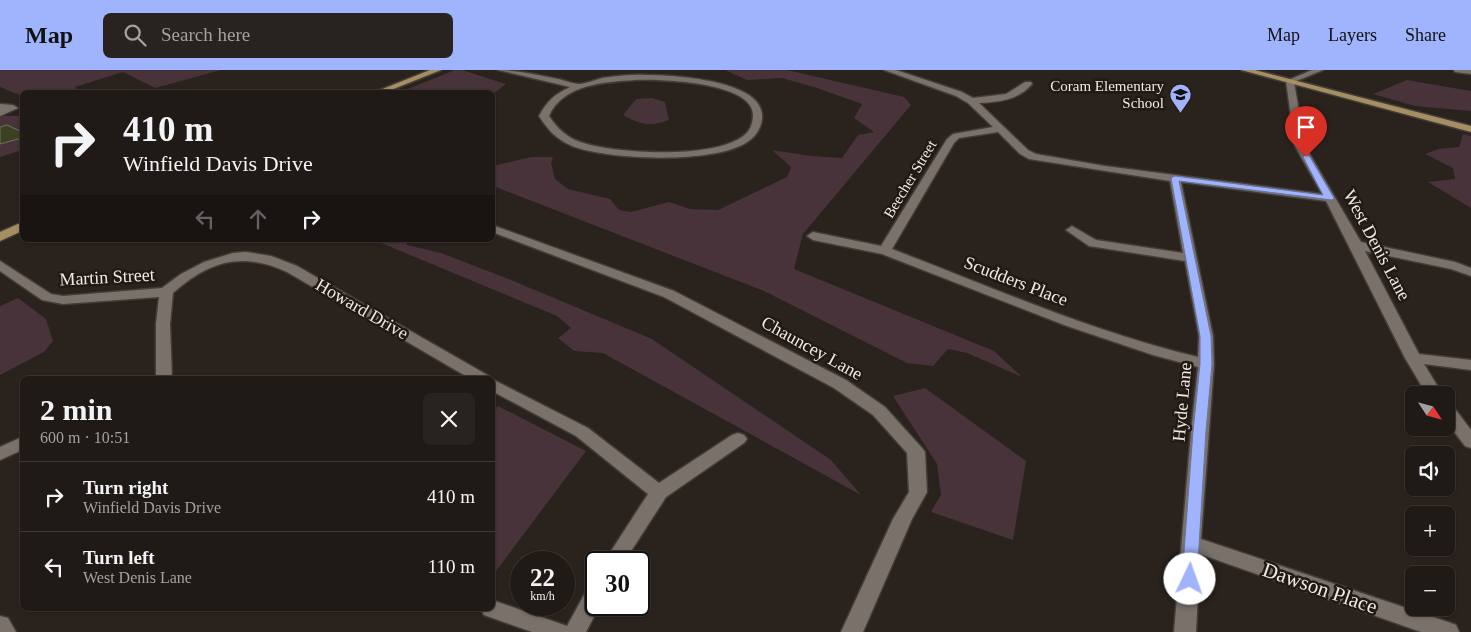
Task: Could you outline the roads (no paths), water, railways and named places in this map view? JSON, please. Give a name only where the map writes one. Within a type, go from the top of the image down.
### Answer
[{"type":"main road","points":[[384,90],[437,70]]},
{"type":"main road","points":[[1245,70],[1471,129]]},
{"type":"main road","points":[[0,237],[20,228]]},
{"type":"street","points":[[502,70],[579,86],[597,81],[622,78],[659,77],[692,80],[724,87],[745,97],[755,106],[758,117],[753,131],[744,140],[712,151],[664,156],[602,150],[579,144],[561,136],[550,128],[545,119],[545,111],[550,105],[563,94],[579,86]]},
{"type":"street","points":[[528,70],[575,82],[579,86]]},
{"type":"street","points":[[888,70],[947,88],[971,101],[1024,152],[1039,158],[1064,164],[1329,198]]},
{"type":"street","points":[[1290,81],[1319,70]]},
{"type":"street","points":[[1458,70],[1471,72]]},
{"type":"street","name":"West Denis Lane","points":[[1290,81],[1300,146],[1356,245],[1413,358],[1430,386]]},
{"type":"street","points":[[971,101],[986,101],[1015,94],[1023,90],[1028,84]]},
{"type":"street","name":"Beecher Street","points":[[885,251],[950,141],[956,136],[964,134],[999,129]]},
{"type":"street","name":"Hyde Lane","points":[[1175,178],[1182,208],[1189,258],[1206,336],[1206,364],[1185,632]]},
{"type":"street","name":"Chauncey Lane","points":[[495,229],[670,294],[840,384],[879,411],[916,452],[918,492],[903,519],[852,632]]},
{"type":"street","points":[[1072,230],[1093,243],[1189,258]]},
{"type":"street","name":"Scudders Place","points":[[813,236],[885,251],[1072,323],[1158,352],[1206,364]]},
{"type":"street","points":[[1356,245],[1455,266],[1471,272]]},
{"type":"street","name":"Howard Drive","points":[[166,292],[186,275],[237,251],[292,269],[478,376]]},
{"type":"street","name":"Martin Street","points":[[0,265],[47,297],[63,300],[166,292]]},
{"type":"street","points":[[164,376],[163,324],[166,292]]},
{"type":"street","points":[[1413,358],[1471,365]]},
{"type":"street","points":[[495,386],[582,432],[659,492]]},
{"type":"street","points":[[1455,421],[1471,442]]},
{"type":"street","points":[[621,551],[659,492],[738,439]]},
{"type":"street","points":[[0,454],[20,444]]},
{"type":"street","name":"Dawson Place","points":[[1191,544],[1448,632]]},
{"type":"street","points":[[495,610],[559,632]]},
{"type":"street","points":[[575,632],[585,613]]},
{"type":"street","points":[[0,625],[5,632]]},
{"type":"place","name":"Coram Elementary School","points":[[1180,114]]}]
